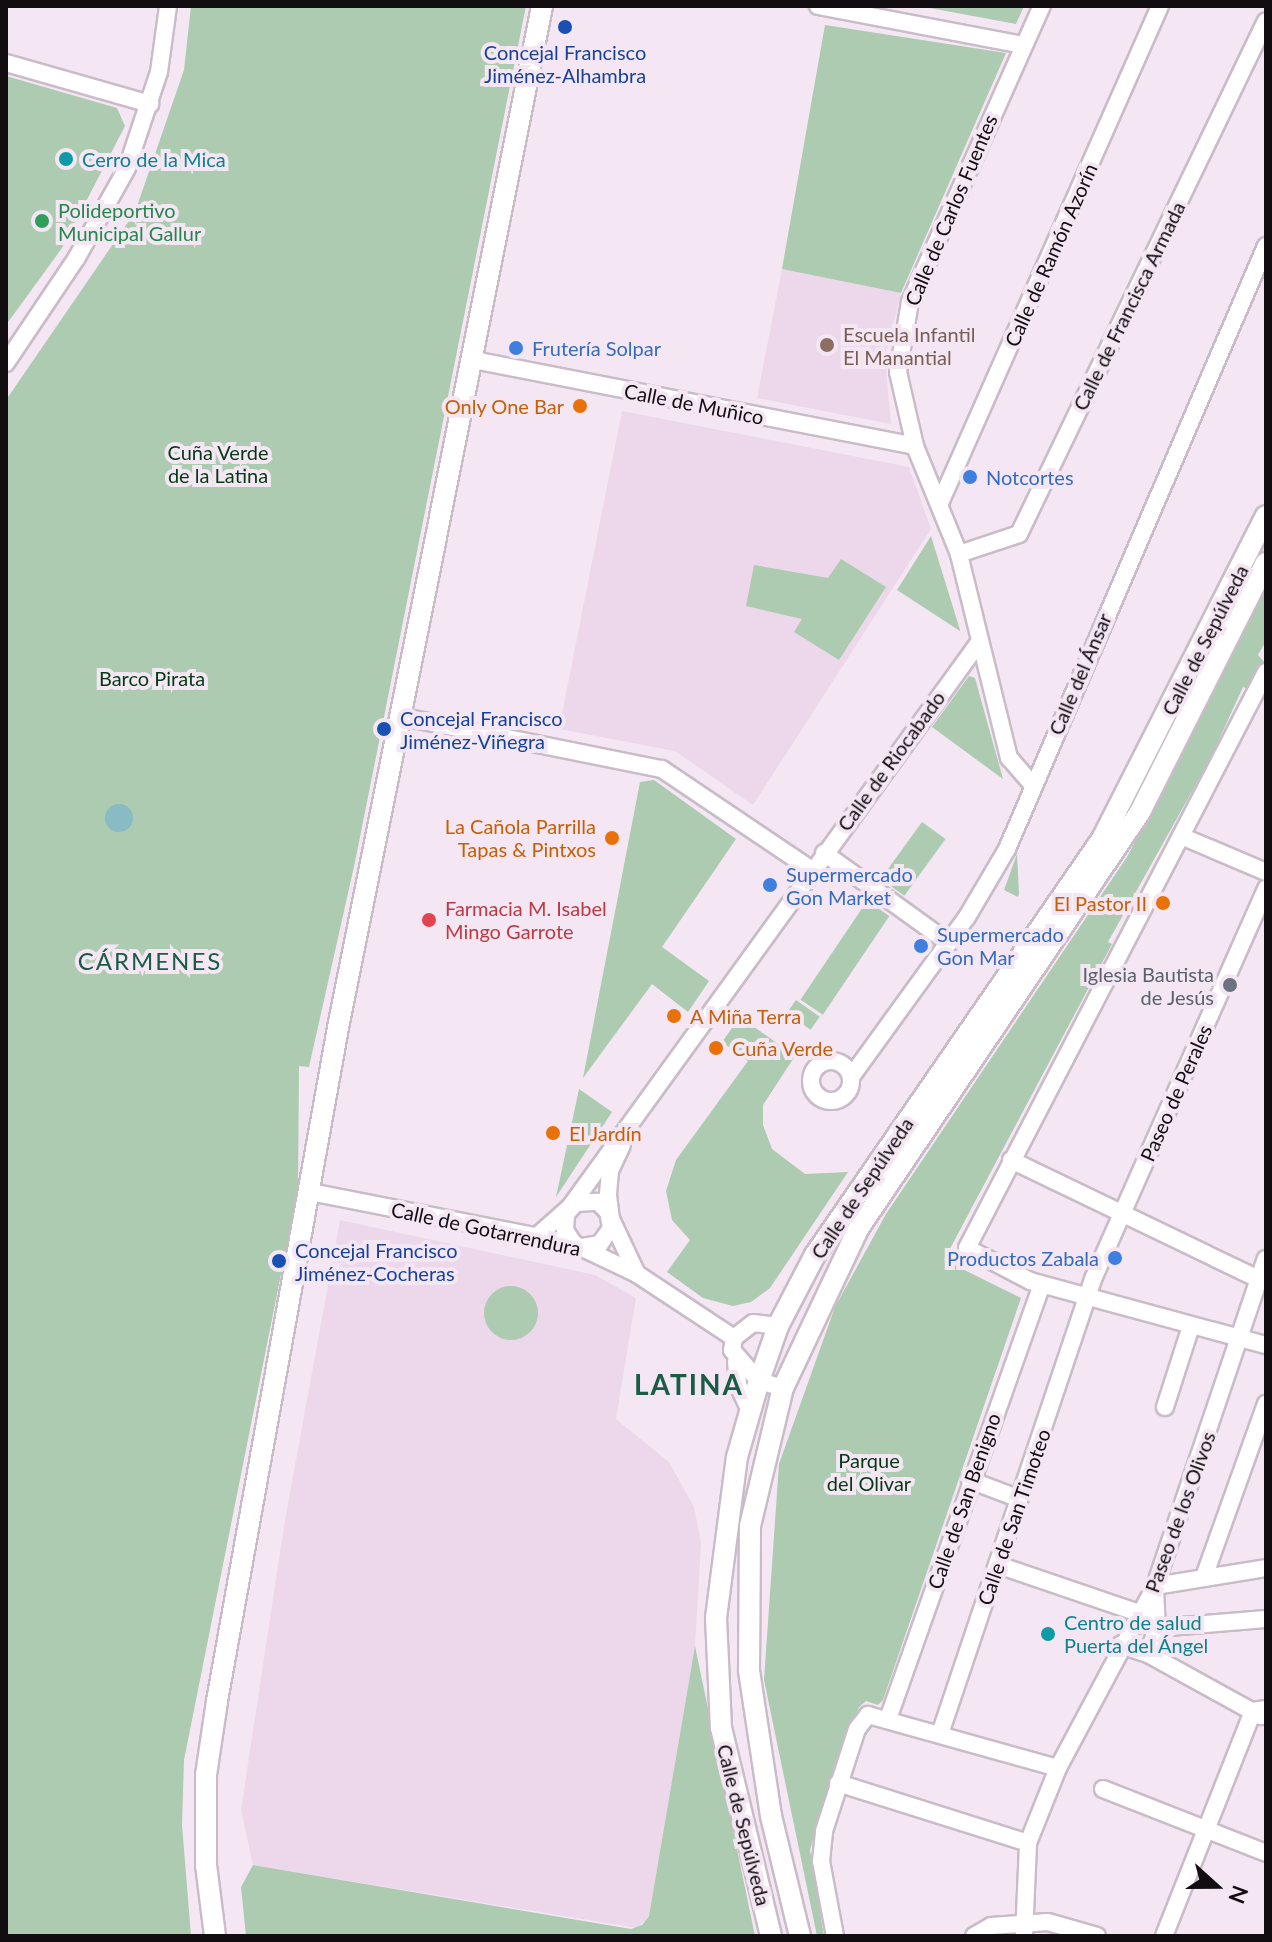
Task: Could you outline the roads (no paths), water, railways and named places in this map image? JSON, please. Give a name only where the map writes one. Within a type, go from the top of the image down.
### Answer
[{"type":"street","points":[[6,363],[99,221],[127,168],[150,104],[168,6]]},
{"type":"street","points":[[215,1936],[206,1865],[206,1775],[310,1192],[542,6]]},
{"type":"street","points":[[818,6],[1022,45]]},
{"type":"street","name":"Calle de Carlos Fuentes","points":[[1031,783],[1009,758],[959,554],[915,446],[898,372],[903,325],[1022,45],[1042,6]]},
{"type":"street","name":"Calle de Ramón Azorín","points":[[940,503],[1160,6]]},
{"type":"street","name":"Calle de Francisca Armada","points":[[959,554],[1019,534],[1266,21]]},
{"type":"street","points":[[6,63],[150,104]]},
{"type":"street","name":"Calle del Ánsar","points":[[851,1077],[949,943],[1007,849],[1031,783],[1262,269],[1266,246]]},
{"type":"street","name":"Calle de Muñico","points":[[473,360],[915,446]]},
{"type":"street","name":"Calle de Sepúlveda","points":[[771,1936],[721,1728],[716,1618],[725,1532],[750,1411],[778,1326],[836,1222],[1028,953],[1102,839],[1266,516]]},
{"type":"street","name":"Calle de Sepúlveda","points":[[800,1936],[771,1816],[749,1655],[750,1526],[783,1388],[858,1229],[1140,812],[1266,563]]},
{"type":"street","name":"Calle de Riocabado","points":[[526,1237],[570,1207],[980,641]]},
{"type":"street","points":[[1266,672],[967,1248],[1042,1284],[1088,1299],[1266,1345]]},
{"type":"street","points":[[403,717],[662,769],[812,870]]},
{"type":"street","points":[[1181,836],[1266,872]]},
{"type":"street","points":[[824,853],[949,943]]},
{"type":"street","name":"Paseo de Perales","points":[[1088,1299],[1266,888]]},
{"type":"street","name":"Calle de Riocabado","points":[[635,1117],[610,1171],[611,1219],[637,1274]]},
{"type":"street","points":[[1011,1160],[1258,1279]]},
{"type":"street","name":"Calle de Gotarrendura","points":[[310,1192],[578,1245],[637,1274],[734,1338]]},
{"type":"street","points":[[590,1200],[604,1206],[611,1219],[607,1237],[578,1245],[564,1222],[570,1207],[590,1200]]},
{"type":"street","name":"Paseo de los Olivos","points":[[1024,1929],[1028,1843],[1058,1768],[1120,1645],[1142,1614],[1155,1586],[1266,1259]]},
{"type":"street","name":"Calle de San Benigno","points":[[888,1719],[970,1480],[1042,1284]]},
{"type":"street","name":"Calle de San Timoteo","points":[[940,1734],[1088,1299]]},
{"type":"street","points":[[750,1411],[738,1385],[734,1338],[753,1323],[778,1326],[791,1335],[778,1375],[783,1388]]},
{"type":"street","points":[[1165,1407],[1191,1326]]},
{"type":"street","points":[[736,1361],[759,1381],[783,1388]]},
{"type":"street","points":[[1204,1577],[1266,1404]]},
{"type":"street","points":[[970,1480],[1020,1499]]},
{"type":"street","points":[[998,1565],[1142,1614]]},
{"type":"street","points":[[1148,1654],[1157,1628],[1155,1586],[1266,1568]]},
{"type":"street","points":[[1157,1628],[1266,1619]]},
{"type":"street","points":[[1120,1645],[1148,1654],[1262,1713],[1164,1936]]},
{"type":"street","points":[[835,1936],[821,1861],[838,1783],[857,1729],[868,1715],[1058,1768]]},
{"type":"street","points":[[838,1783],[1028,1843]]},
{"type":"street","points":[[1103,1789],[1266,1853]]},
{"type":"street","points":[[974,1936],[991,1926],[1024,1929],[1048,1922],[1097,1936]]},
{"type":"water","points":[[119,804],[129,808],[133,818],[129,828],[119,832],[109,828],[105,818],[109,808]]},
{"type":"place","name":"Concejal Francisco Jiménez-Alhambra","points":[[565,27]]},
{"type":"place","name":"Cerro de la Mica","points":[[66,159]]},
{"type":"place","name":"Polideportivo Municipal Gallur","points":[[42,221]]},
{"type":"place","name":"Escuela Infantil El Manantial","points":[[827,345]]},
{"type":"place","name":"Frutería Solpar","points":[[516,348]]},
{"type":"place","name":"Only One Bar","points":[[580,406]]},
{"type":"place","name":"Notcortes","points":[[970,477]]},
{"type":"place","name":"Concejal Francisco Jiménez-Viñegra","points":[[384,729]]},
{"type":"place","name":"La Cañola Parrilla Tapas & Pintxos","points":[[612,838]]},
{"type":"place","name":"Supermercado Gon Market","points":[[770,885]]},
{"type":"place","name":"El Pastor II","points":[[1163,903]]},
{"type":"place","name":"Farmacia M. Isabel Mingo Garrote","points":[[429,920]]},
{"type":"place","name":"Supermercado Gon Mar","points":[[921,946]]},
{"type":"place","name":"Iglesia Bautista de Jesús","points":[[1230,985]]},
{"type":"place","name":"A Miña Terra","points":[[674,1016]]},
{"type":"place","name":"Cuña Verde","points":[[716,1048]]},
{"type":"place","name":"El Jardín","points":[[553,1133]]},
{"type":"place","name":"Productos Zabala","points":[[1115,1258]]},
{"type":"place","name":"Concejal Francisco Jiménez-Cocheras","points":[[279,1261]]},
{"type":"place","name":"Centro de salud Puerta del Ángel","points":[[1048,1634]]},
{"type":"district","name":"CÁRMENES","points":[[150,961]]},
{"type":"district","name":"LATINA","points":[[689,1384]]},
{"type":"park label","name":"Cuña Verde de la Latina","points":[[218,464]]},
{"type":"park label","name":"Barco Pirata","points":[[152,678]]},
{"type":"park label","name":"Parque del Olivar","points":[[869,1472]]}]
